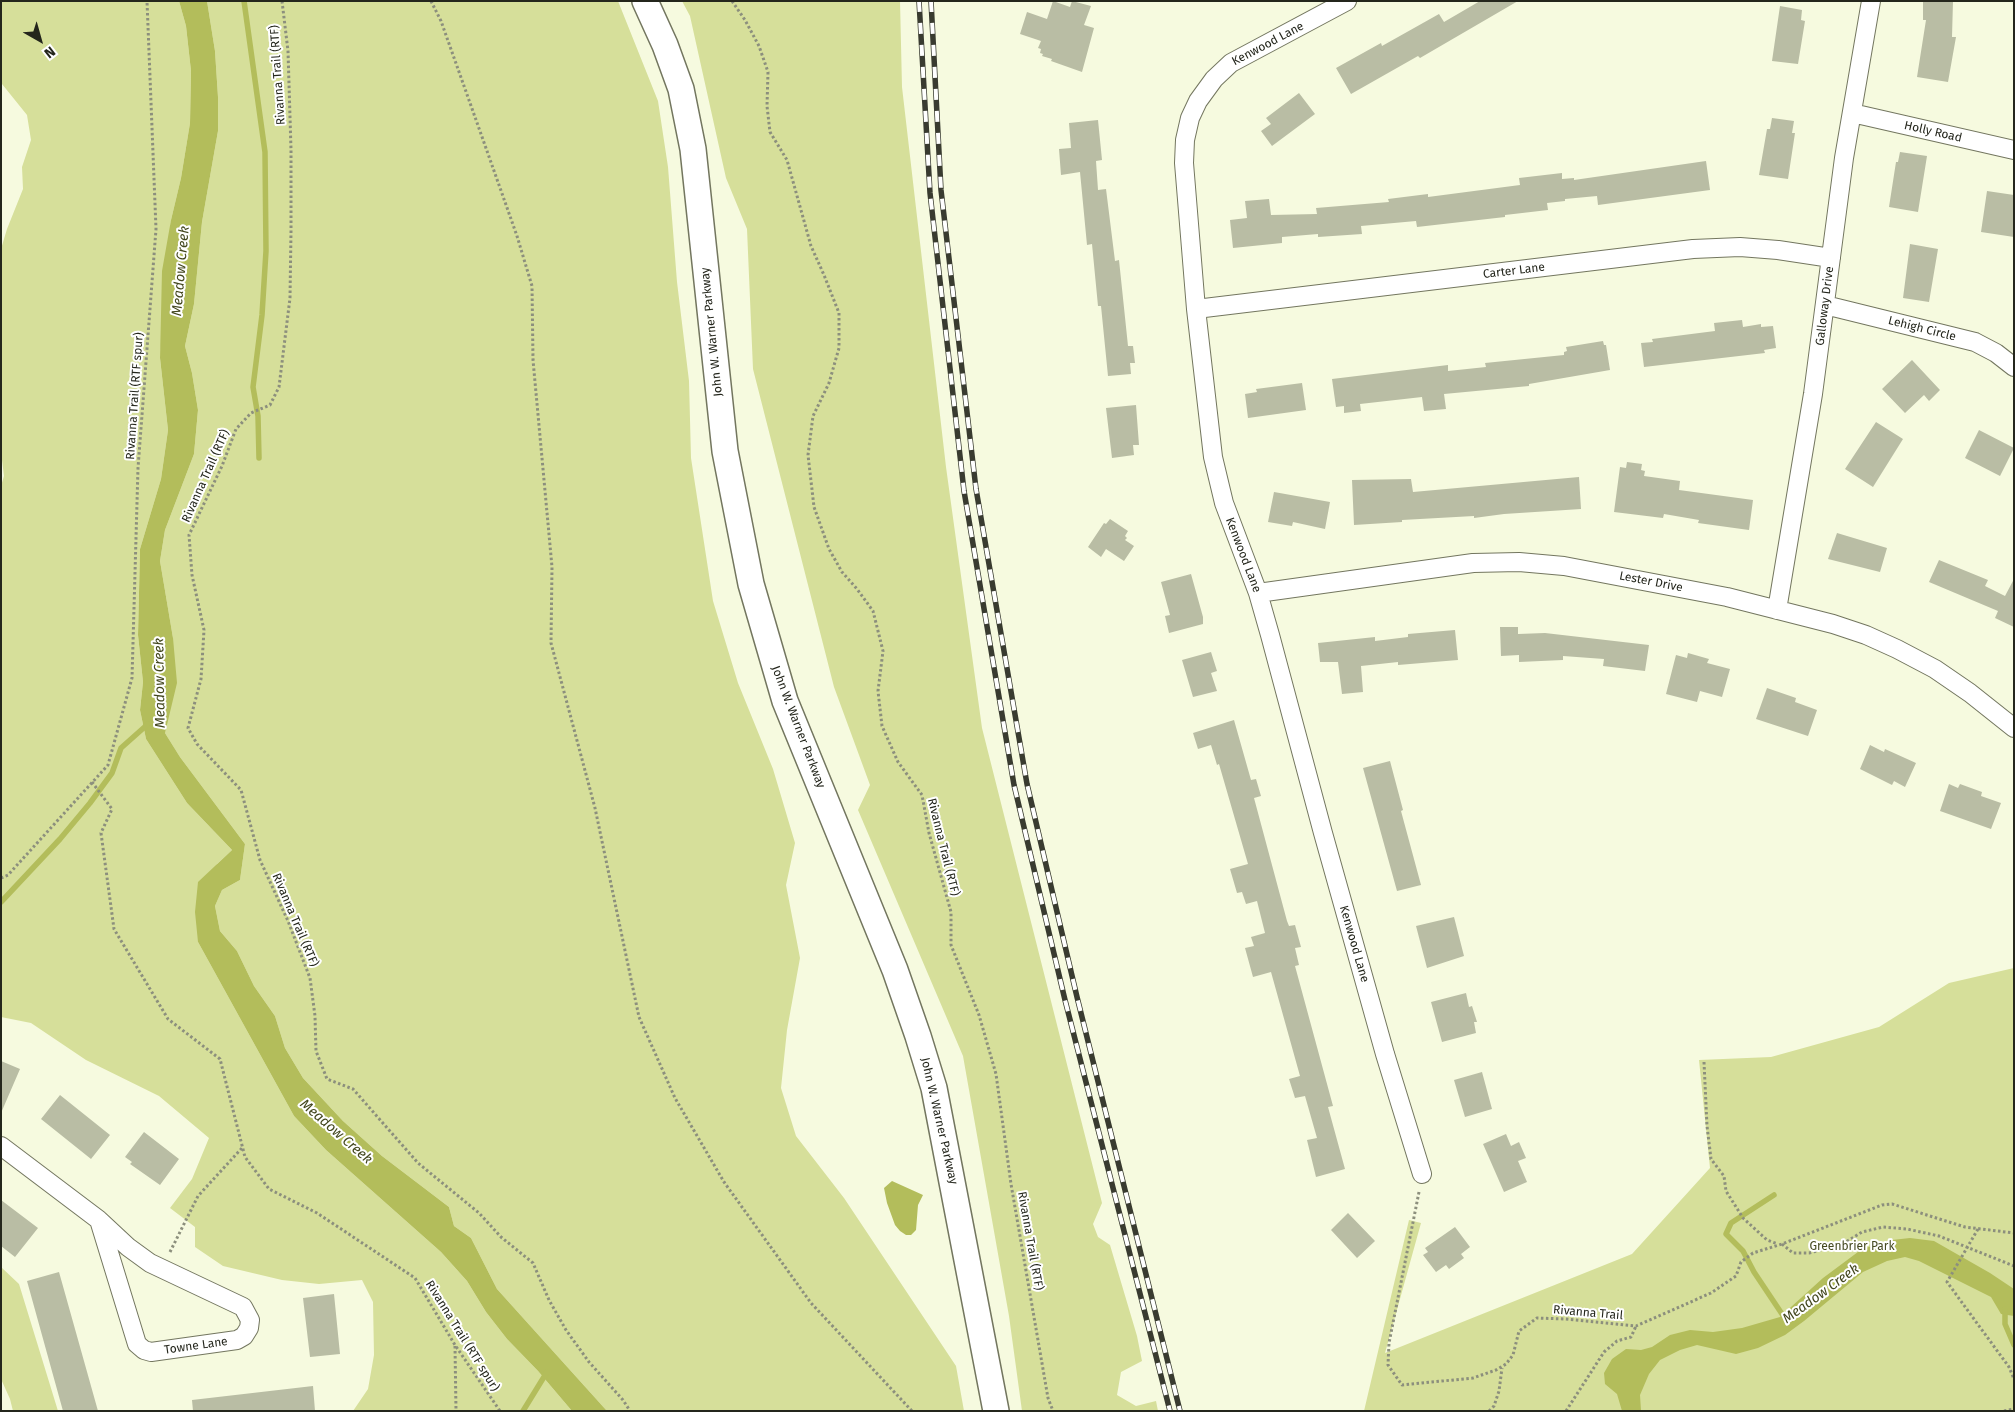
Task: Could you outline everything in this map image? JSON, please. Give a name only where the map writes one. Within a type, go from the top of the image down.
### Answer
[{"type":"main road","name":"John W. Warner Parkway","points":[[645,1],[665,45],[680,88],[693,148],[725,451],[751,584],[785,701],[895,970],[934,1088],[996,1411]]},
{"type":"street","name":"Kenwood Lane","points":[[1347,1],[1230,63],[1214,78],[1198,101],[1190,118],[1185,140],[1184,163],[1196,309],[1213,457],[1224,503],[1258,593],[1382,1044],[1422,1174]]},
{"type":"street","name":"Galloway Drive","points":[[1777,610],[1813,394],[1844,158],[1872,1]]},
{"type":"street","name":"Holly Road","points":[[1852,114],[2014,150]]},
{"type":"street","name":"Carter Lane","points":[[1196,309],[1693,249],[1740,248],[1778,250],[1831,258]]},
{"type":"street","name":"Lehigh Circle","points":[[1825,305],[1975,342],[1996,353],[2014,367]]},
{"type":"street","name":"Lester Drive","points":[[1258,593],[1473,563],[1519,562],[1573,567],[1727,596],[1833,624],[1866,635],[1897,648],[1934,669],[1970,693],[2014,728]]},
{"type":"street","name":"Towne Lane","points":[[1,1146],[99,1220],[128,1247],[150,1263],[243,1307],[250,1320],[249,1328],[244,1336],[237,1340],[152,1352],[144,1350],[137,1344],[99,1220]]},
{"type":"path","name":"Rivanna Trail (RTF spur)","points":[[1,878],[8,875],[108,765],[132,678],[138,468],[156,229],[146,1]]},
{"type":"path","name":"Rivanna Trail (RTF)","points":[[282,1],[288,51],[291,150],[290,298],[279,388],[270,404],[253,413],[236,430],[222,466],[189,535],[192,575],[204,630],[201,679],[188,728],[197,744],[241,790],[260,860],[288,921],[310,978],[315,1016],[316,1051],[327,1079],[353,1089],[418,1163],[479,1213],[501,1237],[532,1262],[549,1300],[566,1330],[589,1362],[623,1400],[630,1411]]},
{"type":"path","points":[[431,1],[441,21],[517,236],[532,286],[533,360],[552,567],[551,643],[595,808],[639,1017],[675,1098],[724,1182],[811,1303],[912,1411]]},
{"type":"path","name":"Rivanna Trail (RTF)","points":[[732,1],[750,29],[768,72],[767,106],[770,132],[787,160],[811,246],[839,313],[839,348],[829,383],[813,416],[808,455],[814,507],[829,549],[842,572],[873,611],[883,651],[878,691],[882,726],[898,762],[922,795],[929,833],[951,912],[951,945],[979,1015],[996,1074],[1011,1184],[1048,1398],[1053,1411]]},
{"type":"path","name":"Rivanna Trail (RTF spur)","points":[[92,782],[112,809],[101,833],[114,929],[168,1019],[220,1059],[245,1157],[269,1189],[317,1213],[415,1278],[455,1345],[500,1411]]},
{"type":"path","points":[[1704,1062],[1707,1126],[1711,1159],[1724,1176],[1726,1191],[1740,1214],[1767,1240],[1780,1244],[1793,1253],[1809,1253],[1841,1245],[1862,1232],[1883,1227],[1919,1230],[2014,1266]]},
{"type":"path","points":[[162,1249],[171,1253],[198,1196],[242,1148]]},
{"type":"path","points":[[1422,1174],[1389,1343],[1388,1365],[1402,1385],[1473,1378],[1502,1367],[1499,1390],[1494,1406],[1489,1411]]},
{"type":"path","name":"Rivanna Trail","points":[[1502,1367],[1514,1354],[1519,1332],[1537,1318],[1634,1326],[1711,1293],[1736,1276],[1741,1262],[1753,1253],[1882,1205],[1892,1204],[1965,1226],[2014,1233]]},
{"type":"path","points":[[1978,1228],[1947,1282],[2009,1366],[2014,1379]]},
{"type":"path","points":[[1566,1411],[1604,1352],[1617,1341],[1631,1337],[1634,1326]]},
{"type":"path","points":[[455,1345],[456,1411]]},
{"type":"path","points":[[2004,1411],[2014,1409]]},
{"type":"green space","points":[[1,1],[179,1],[186,26],[191,71],[190,123],[181,178],[171,220],[160,358],[168,430],[161,479],[140,549],[138,635],[143,682],[140,710],[146,739],[187,803],[232,850],[217,864],[198,942],[294,1116],[326,1150],[441,1252],[467,1281],[486,1312],[507,1339],[538,1371],[572,1411],[353,1411],[368,1389],[374,1355],[373,1302],[362,1280],[319,1284],[282,1280],[223,1266],[195,1247],[195,1227],[170,1208],[192,1179],[209,1138],[159,1096],[86,1060],[31,1023],[1,1017],[1,486],[4,476],[1,452],[1,249],[23,189],[22,167],[31,140],[27,115],[2,84]]},
{"type":"green space","points":[[207,1],[618,1],[658,101],[668,167],[677,282],[689,381],[691,458],[713,601],[738,683],[773,769],[795,843],[786,885],[800,958],[787,1030],[781,1088],[796,1136],[844,1198],[956,1366],[964,1411],[607,1411],[497,1289],[471,1238],[454,1226],[449,1207],[382,1156],[343,1121],[303,1078],[285,1048],[275,1016],[254,986],[237,951],[220,931],[215,906],[222,890],[240,880],[245,844],[180,757],[165,733],[173,638],[160,561],[165,530],[194,454],[198,410],[185,346],[194,304],[202,222],[218,131],[215,51]]},
{"type":"green space","points":[[682,1],[900,1],[902,87],[946,467],[982,728],[1102,1203],[1093,1224],[1098,1237],[1110,1245],[1137,1336],[1142,1361],[1121,1372],[1117,1395],[1136,1406],[1156,1401],[1158,1411],[1022,1411],[1009,1316],[963,1056],[858,810],[870,785],[834,687],[753,369],[747,229],[726,178],[690,16]]},
{"type":"green space","name":"Greenbrier Park","points":[[2014,968],[2014,1411],[1364,1411],[1409,1220],[1421,1223],[1385,1353],[1632,1254],[1710,1168],[1699,1060],[1771,1057],[1879,1027],[1949,983]]},
{"type":"green space","points":[[1,1267],[19,1284],[58,1411],[13,1411],[1,1379]]},
{"type":"water","name":"Meadow Creek","points":[[179,1],[207,1],[215,51],[218,131],[202,222],[194,304],[185,346],[198,410],[194,454],[165,530],[160,561],[173,638],[177,683],[165,733],[180,757],[245,844],[240,880],[222,890],[215,906],[220,931],[237,951],[254,986],[275,1016],[285,1048],[303,1078],[343,1121],[382,1156],[449,1207],[454,1226],[471,1238],[497,1289],[607,1411],[572,1411],[538,1371],[507,1339],[486,1312],[467,1281],[441,1252],[326,1150],[294,1116],[198,942],[195,912],[198,882],[232,850],[187,803],[146,739],[140,710],[143,682],[138,635],[140,549],[161,479],[168,430],[160,358],[162,271],[190,123],[191,71],[186,26]]},
{"type":"water","points":[[892,1181],[923,1195],[918,1205],[916,1230],[911,1235],[906,1235],[895,1225],[887,1203],[884,1188]]},
{"type":"water","name":"Meadow Creek","points":[[1910,1238],[1934,1241],[2014,1289],[2014,1316],[2001,1314],[1991,1297],[1919,1261],[1905,1257],[1887,1261],[1863,1272],[1785,1335],[1758,1348],[1736,1354],[1697,1345],[1680,1350],[1660,1360],[1649,1374],[1640,1395],[1641,1411],[1622,1411],[1617,1394],[1605,1384],[1604,1373],[1612,1359],[1626,1349],[1641,1350],[1652,1347],[1670,1335],[1690,1330],[1713,1332],[1742,1328],[1780,1317],[1823,1278],[1862,1249],[1892,1240]]},
{"type":"building","points":[[1053,1],[1070,7],[1072,1],[1091,6],[1084,25],[1094,28],[1082,72],[1042,56],[1043,54],[1040,53],[1041,49],[1038,48],[1041,41],[1020,34],[1027,12],[1047,19]]},
{"type":"building","points":[[1480,1],[1518,1],[1420,58],[1418,56],[1351,94],[1336,68],[1381,43],[1382,46],[1439,14],[1444,22]]},
{"type":"building","points":[[1923,1],[1953,1],[1952,37],[1956,37],[1948,82],[1917,77],[1926,20],[1923,20]]},
{"type":"building","points":[[1780,6],[1802,10],[1801,20],[1805,21],[1798,64],[1772,61]]},
{"type":"building","points":[[1299,93],[1315,114],[1272,146],[1261,131],[1271,124],[1266,118]]},
{"type":"building","points":[[1772,118],[1794,121],[1792,133],[1795,133],[1788,179],[1759,175],[1767,129],[1770,129]]},
{"type":"building","points":[[1098,120],[1102,160],[1096,161],[1098,190],[1106,189],[1115,261],[1119,260],[1128,346],[1133,346],[1135,363],[1130,363],[1131,374],[1108,376],[1101,306],[1098,306],[1092,244],[1087,245],[1080,172],[1061,175],[1059,149],[1071,148],[1069,123]]},
{"type":"building","points":[[1900,152],[1927,156],[1918,212],[1889,207],[1896,162],[1898,162]]},
{"type":"building","points":[[1706,161],[1710,190],[1598,205],[1597,196],[1565,199],[1565,201],[1547,203],[1548,210],[1505,215],[1505,217],[1417,227],[1416,221],[1361,226],[1362,234],[1318,237],[1318,234],[1282,237],[1282,243],[1233,248],[1230,220],[1247,218],[1245,201],[1269,199],[1271,215],[1317,214],[1316,208],[1389,202],[1388,199],[1428,194],[1428,197],[1520,185],[1519,178],[1562,173],[1562,179],[1574,178],[1574,180]]},
{"type":"building","points":[[1987,191],[2014,195],[2014,237],[1981,232]]},
{"type":"building","points":[[1910,244],[1938,249],[1929,302],[1903,298]]},
{"type":"building","points":[[1742,320],[1743,327],[1761,324],[1761,327],[1773,326],[1776,348],[1764,350],[1765,353],[1644,367],[1641,343],[1653,342],[1652,339],[1715,331],[1714,323]]},
{"type":"building","points":[[1603,341],[1604,345],[1606,345],[1610,370],[1529,384],[1529,386],[1444,394],[1446,409],[1424,411],[1422,397],[1360,404],[1361,411],[1344,413],[1344,406],[1336,407],[1332,379],[1448,365],[1448,371],[1486,367],[1485,363],[1564,355],[1564,352],[1567,351],[1566,347]]},
{"type":"building","points":[[1912,360],[1940,390],[1929,401],[1924,395],[1905,413],[1882,389]]},
{"type":"building","points":[[1302,383],[1306,410],[1248,418],[1245,394],[1257,392],[1256,389]]},
{"type":"building","points":[[1136,405],[1139,445],[1133,445],[1134,455],[1112,458],[1106,408]]},
{"type":"building","points":[[1876,422],[1903,439],[1873,487],[1845,469]]},
{"type":"building","points":[[1979,430],[2014,448],[2000,476],[1965,458]]},
{"type":"building","points":[[1627,462],[1642,464],[1641,470],[1645,471],[1644,476],[1680,481],[1679,490],[1753,500],[1749,530],[1698,523],[1699,520],[1664,514],[1663,518],[1614,512],[1620,467],[1626,468]]},
{"type":"building","points":[[1579,477],[1581,509],[1474,518],[1474,516],[1402,520],[1402,522],[1354,525],[1352,480],[1411,479],[1413,492]]},
{"type":"building","points":[[1274,492],[1330,502],[1325,529],[1293,522],[1292,526],[1268,522]]},
{"type":"building","points":[[1110,519],[1128,531],[1125,540],[1134,546],[1124,561],[1106,549],[1101,557],[1088,547],[1104,523],[1106,524]]},
{"type":"building","points":[[1837,533],[1887,548],[1880,572],[1828,559]]},
{"type":"building","points":[[1939,560],[1988,580],[1985,586],[2005,596],[2014,579],[2014,627],[1995,618],[1998,611],[1929,582]]},
{"type":"building","points":[[1191,574],[1203,617],[1203,624],[1169,633],[1165,616],[1170,615],[1161,582]]},
{"type":"building","points":[[1500,627],[1518,627],[1518,634],[1545,633],[1649,645],[1645,671],[1603,666],[1604,659],[1563,656],[1563,660],[1519,662],[1519,655],[1501,656]]},
{"type":"building","points":[[1455,630],[1458,660],[1398,665],[1398,662],[1361,666],[1363,692],[1342,694],[1338,662],[1320,662],[1318,643],[1375,637],[1375,641],[1408,637],[1408,634]]},
{"type":"building","points":[[1211,652],[1217,671],[1211,673],[1217,691],[1193,697],[1182,660]]},
{"type":"building","points":[[1688,653],[1709,659],[1707,663],[1730,669],[1722,697],[1700,691],[1697,702],[1666,694],[1676,655],[1687,658]]},
{"type":"building","points":[[1767,688],[1796,698],[1795,702],[1817,710],[1808,736],[1756,719]]},
{"type":"building","points":[[1234,720],[1251,780],[1256,779],[1261,796],[1254,798],[1287,921],[1289,926],[1295,925],[1301,947],[1295,948],[1299,965],[1295,966],[1333,1106],[1328,1107],[1345,1169],[1316,1177],[1307,1140],[1317,1138],[1305,1096],[1295,1098],[1289,1079],[1300,1076],[1271,972],[1253,977],[1245,948],[1254,946],[1251,937],[1265,933],[1257,901],[1246,904],[1242,892],[1237,893],[1230,869],[1248,864],[1219,764],[1217,765],[1211,745],[1198,749],[1193,733]]},
{"type":"building","points":[[1870,745],[1884,752],[1885,749],[1916,763],[1905,787],[1894,781],[1892,785],[1860,769]]},
{"type":"building","points":[[1390,761],[1421,885],[1397,891],[1363,768]]},
{"type":"building","points":[[1949,784],[1958,788],[1960,784],[1982,792],[1981,796],[2001,803],[1991,829],[1940,811]]},
{"type":"building","points":[[1454,917],[1464,956],[1427,968],[1416,926]]},
{"type":"building","points":[[1466,993],[1469,1007],[1472,1006],[1477,1022],[1474,1022],[1476,1033],[1442,1042],[1431,1002]]},
{"type":"building","points":[[1,1061],[20,1069],[1,1113]]},
{"type":"building","points":[[1482,1072],[1492,1109],[1465,1117],[1454,1080]]},
{"type":"building","points":[[60,1095],[110,1135],[91,1159],[41,1119]]},
{"type":"building","points":[[144,1132],[179,1159],[160,1185],[130,1164],[132,1162],[125,1157]]},
{"type":"building","points":[[1506,1134],[1511,1146],[1519,1142],[1526,1158],[1518,1161],[1527,1182],[1504,1192],[1483,1144]]},
{"type":"building","points":[[1,1200],[38,1228],[15,1257],[1,1246]]},
{"type":"building","points":[[1348,1213],[1375,1241],[1357,1258],[1331,1230]]},
{"type":"building","points":[[1455,1227],[1470,1247],[1461,1254],[1464,1258],[1449,1269],[1446,1265],[1436,1272],[1423,1255],[1428,1252],[1425,1248]]},
{"type":"building","points":[[59,1272],[98,1411],[63,1411],[27,1281]]},
{"type":"building","points":[[334,1294],[340,1354],[310,1357],[303,1298]]},
{"type":"building","points":[[313,1386],[315,1411],[193,1411],[192,1400]]},
{"type":"waterway","points":[[244,1],[265,152],[266,251],[262,315],[253,387],[258,416],[259,458]]},
{"type":"waterway","name":"Meadow Creek","points":[[1,902],[60,839],[90,803],[112,773],[121,748],[148,724]]},
{"type":"waterway","name":"Meadow Creek","points":[[1774,1195],[1731,1223],[1726,1234],[1743,1251],[1754,1272],[1786,1320]]},
{"type":"waterway","points":[[2005,1309],[2005,1324],[2014,1345]]},
{"type":"waterway","points":[[523,1411],[547,1372]]},
{"type":"railway","points":[[919,1],[930,193],[964,491],[1014,785],[1065,1000],[1170,1411]]},
{"type":"railway","points":[[931,1],[941,190],[976,489],[1027,784],[1077,997],[1180,1411]]}]
